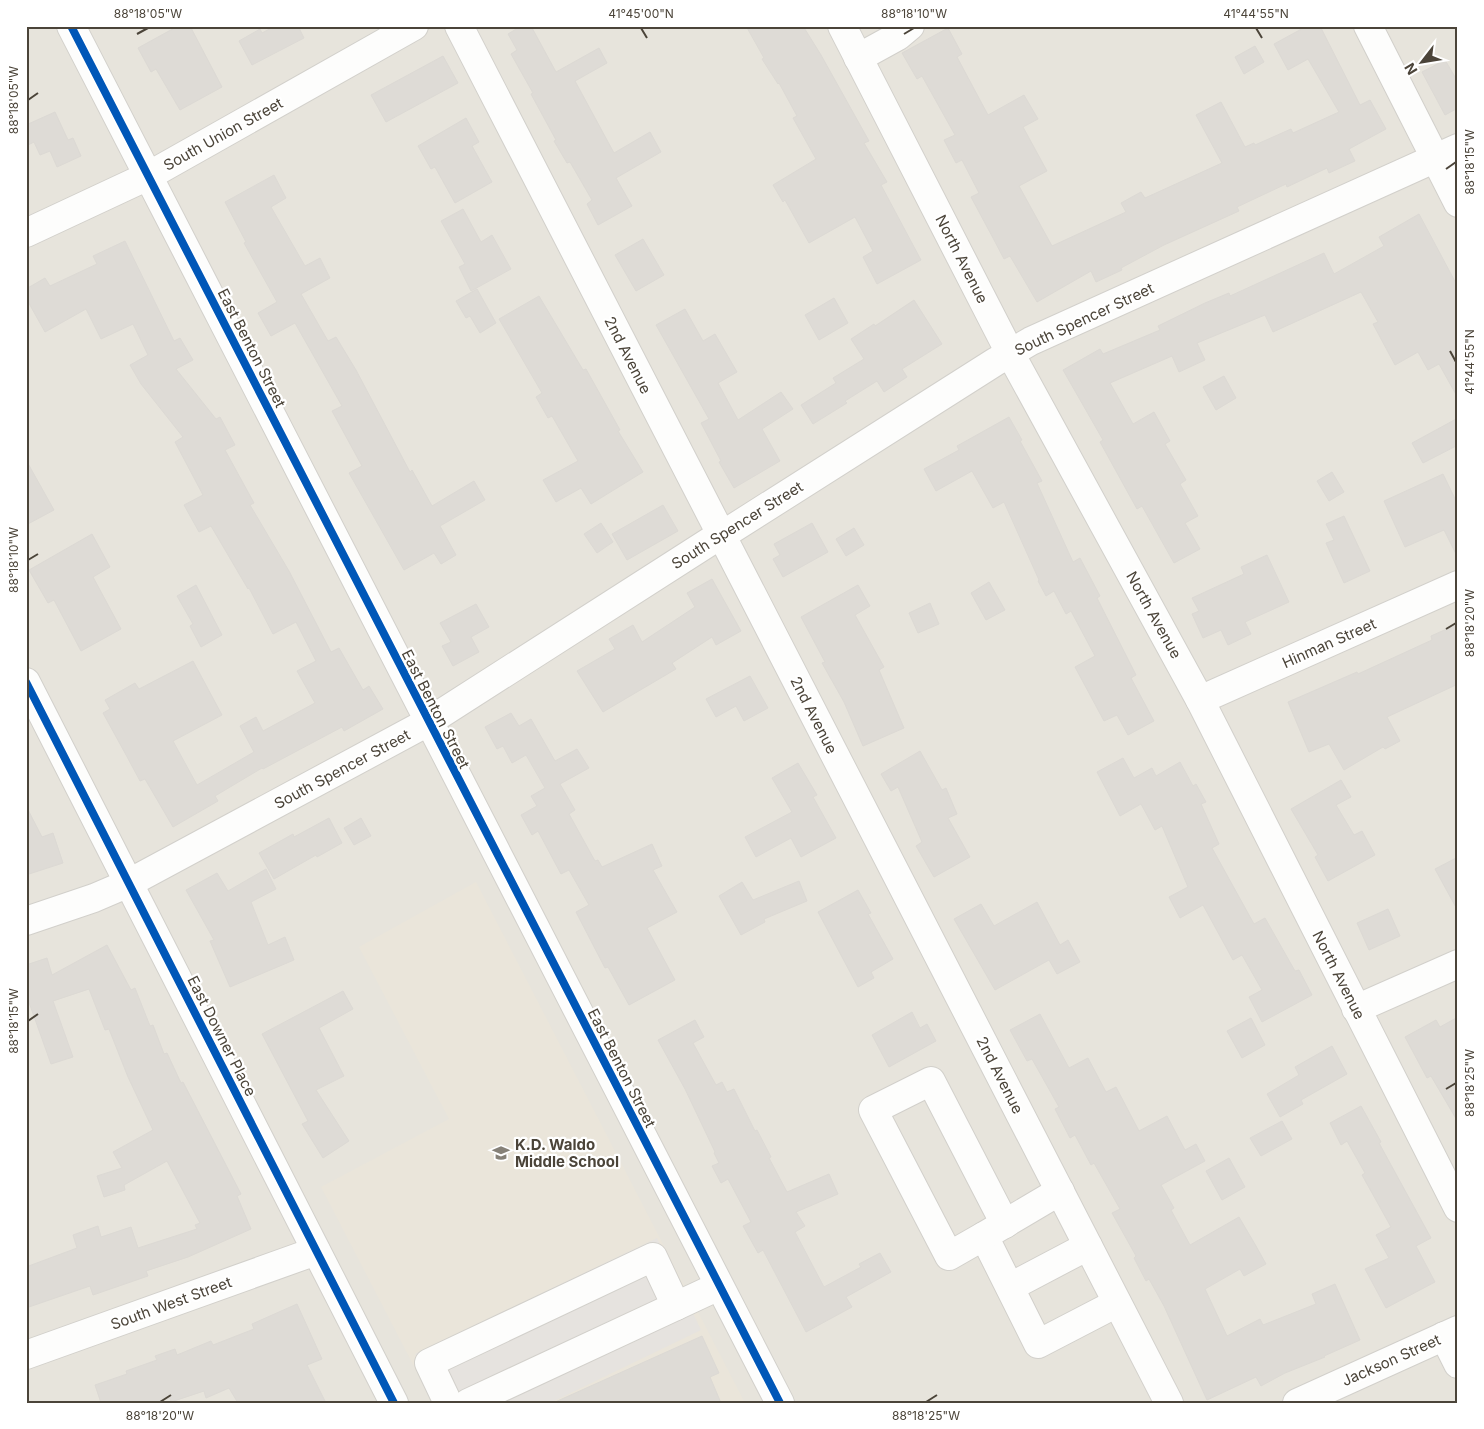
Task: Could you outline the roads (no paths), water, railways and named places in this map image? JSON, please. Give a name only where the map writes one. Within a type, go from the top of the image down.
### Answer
[{"type":"street","name":"East Benton Street","points":[[71,26],[780,1403]]},
{"type":"street","name":"South Union Street","points":[[26,233],[148,176],[414,26]]},
{"type":"street","name":"2nd Avenue","points":[[459,26],[1169,1403]]},
{"type":"street","name":"North Avenue","points":[[842,26],[1010,353],[1200,700],[1458,1208]]},
{"type":"street","points":[[858,58],[898,36],[910,26]]},
{"type":"street","points":[[1368,26],[1446,153],[1458,203]]},
{"type":"street","name":"South Spencer Street","points":[[26,922],[94,898],[129,883],[428,722],[720,535],[722,536],[1010,353],[1040,337],[1446,153]]},
{"type":"street","name":"Hinman Street","points":[[1200,700],[1458,585]]},
{"type":"street","name":"East Downer Place","points":[[26,682],[394,1403]]},
{"type":"street","points":[[1356,1009],[1458,964]]},
{"type":"street","points":[[1060,1192],[994,1230],[949,1256],[873,1110],[930,1081],[994,1230],[1010,1287],[1038,1344],[1118,1302]]},
{"type":"street","points":[[1010,1287],[1088,1246]]},
{"type":"street","name":"South West Street","points":[[26,1355],[316,1251]]},
{"type":"street","points":[[448,1403],[429,1363],[653,1257],[676,1306]]},
{"type":"street","points":[[468,1403],[509,1394],[676,1306],[719,1286]]},
{"type":"street","points":[[1451,1333],[1458,1364]]},
{"type":"street","name":"Jackson Street","points":[[1297,1403],[1451,1333]]},
{"type":"place","name":"K.D. Waldo Middle School","points":[[501,1153]]}]
